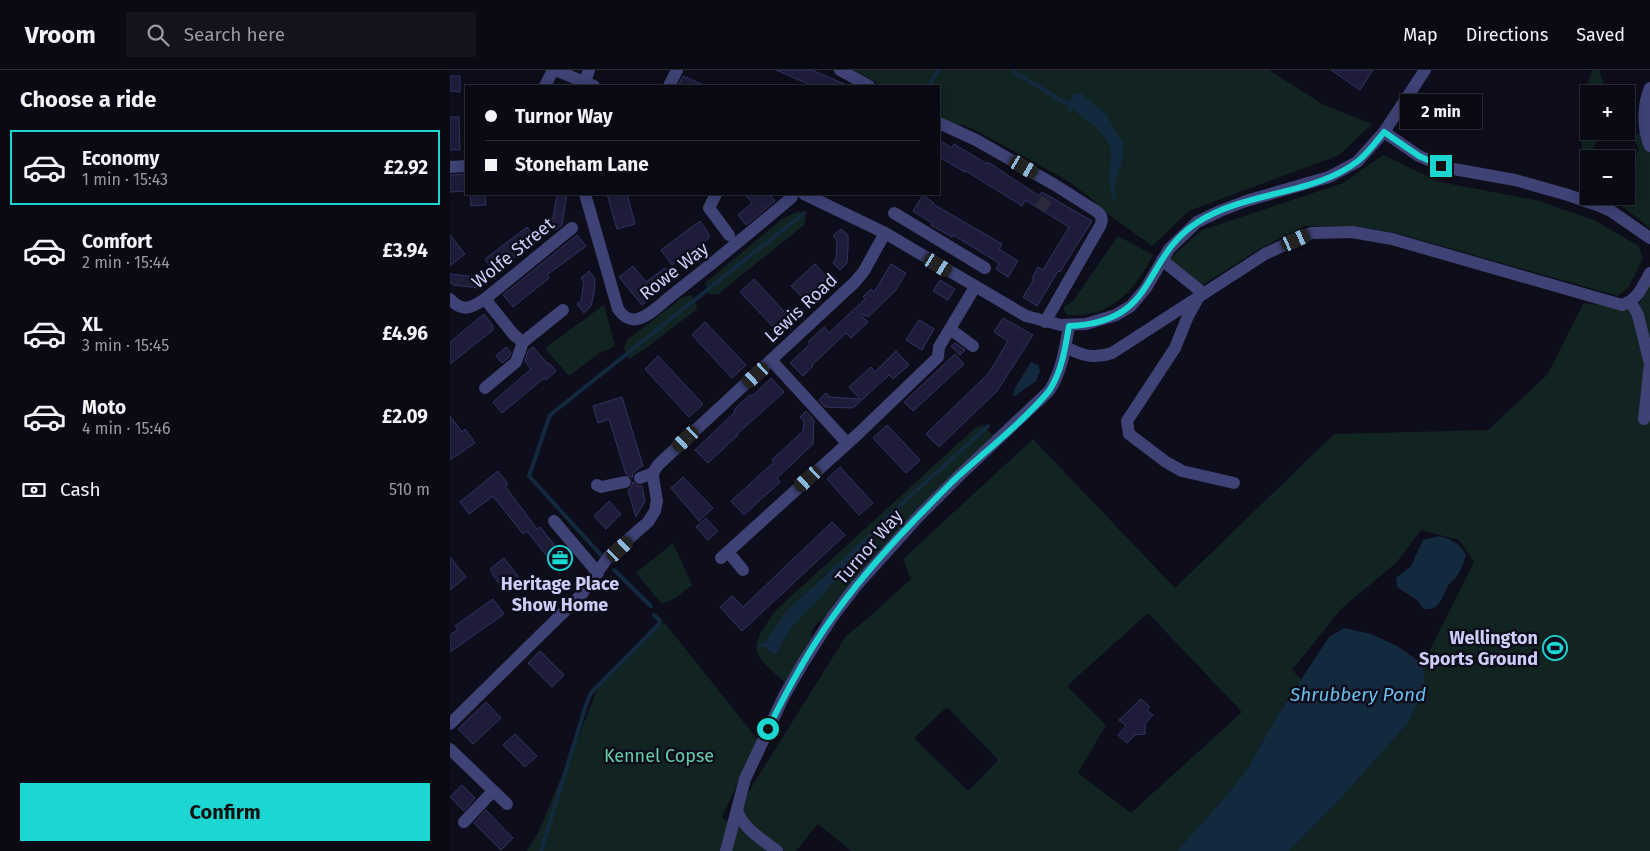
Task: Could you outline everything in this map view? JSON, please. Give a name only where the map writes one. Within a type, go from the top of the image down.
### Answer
[{"type":"street","points":[[546,85],[554,70],[590,79]]},
{"type":"street","points":[[670,85],[677,70]]},
{"type":"street","points":[[840,70],[867,85]]},
{"type":"street","points":[[806,195],[885,233],[1026,316],[1045,322],[1069,326],[1096,322],[1126,310],[1146,288],[1162,260],[1177,240],[1197,222],[1246,201],[1309,184],[1336,174],[1363,157],[1384,132],[1425,70]]},
{"type":"street","points":[[1650,88],[1645,100],[1645,123],[1650,146]]},
{"type":"street","points":[[940,123],[976,140],[1052,190],[1098,213],[1102,221],[1045,322]]},
{"type":"street","points":[[1384,132],[1424,159],[1448,168],[1515,180],[1568,194],[1597,205],[1611,211],[1650,238]]},
{"type":"street","points":[[450,167],[465,166]]},
{"type":"street","name":"Rowe Way","points":[[585,195],[618,309],[622,315],[636,320],[647,314],[702,272],[792,195]]},
{"type":"street","points":[[715,195],[708,208],[729,235]]},
{"type":"street","points":[[894,213],[985,268]]},
{"type":"street","name":"Wolfe Street","points":[[450,300],[458,307],[465,309],[476,305],[486,299],[572,228]]},
{"type":"street","points":[[1066,347],[1080,354],[1092,356],[1112,353],[1265,254],[1311,233],[1352,232],[1392,239],[1622,305],[1631,302],[1638,296],[1650,273]]},
{"type":"street","name":"Lewis Road","points":[[653,473],[658,465],[859,278],[885,233]]},
{"type":"street","points":[[924,256],[935,239]]},
{"type":"street","points":[[1162,260],[1202,294]]},
{"type":"street","points":[[743,570],[724,555],[938,357],[939,347],[975,287]]},
{"type":"street","points":[[1202,294],[1188,316],[1175,348],[1128,421],[1129,434],[1166,462],[1182,471],[1234,483]]},
{"type":"street","points":[[486,299],[514,335],[524,342]]},
{"type":"street","points":[[1631,302],[1638,315],[1650,364],[1644,419]]},
{"type":"street","points":[[485,388],[516,362],[524,342],[563,310]]},
{"type":"street","name":"Turnor Way","points":[[726,851],[745,779],[784,696],[833,616],[868,572],[935,499],[1042,399],[1054,383],[1063,361],[1069,326]]},
{"type":"street","points":[[950,329],[973,346]]},
{"type":"street","points":[[771,360],[847,443]]},
{"type":"street","points":[[450,724],[581,595],[609,556],[648,522],[655,511],[658,501],[653,473],[640,478]]},
{"type":"street","points":[[597,485],[601,487],[625,482]]},
{"type":"street","points":[[554,521],[598,573]]},
{"type":"street","points":[[450,749],[506,804]]},
{"type":"street","points":[[464,822],[493,791]]},
{"type":"street","points":[[737,810],[740,819],[749,830],[777,851]]},
{"type":"green space","points":[[854,70],[1269,70],[1324,105],[1372,124],[1339,155],[1189,211],[1152,246],[1104,211],[1068,181],[975,130],[963,125],[954,125],[940,118],[940,85],[880,85]]},
{"type":"green space","points":[[1592,70],[1600,70],[1604,83],[1603,85],[1588,85]]},
{"type":"green space","points":[[1640,132],[1650,151],[1650,228],[1621,205],[1635,205],[1635,158],[1639,149],[1634,140],[1635,135]]},
{"type":"green space","points":[[1597,140],[1592,150],[1582,150],[1581,141]]},
{"type":"green space","points":[[1383,155],[1440,182],[1536,200],[1594,220],[1639,246],[1643,259],[1628,288],[1618,296],[1396,233],[1354,226],[1305,226],[1261,248],[1201,286],[1169,259],[1202,230],[1343,183]]},
{"type":"green space","points":[[798,211],[806,217],[804,225],[718,294],[709,294],[705,283],[781,220]]},
{"type":"green space","points":[[1118,236],[1153,255],[1141,275],[1127,293],[1110,306],[1088,314],[1068,315],[1064,311],[1064,307],[1073,301]]},
{"type":"green space","name":"Kennel Copse","points":[[1650,282],[1650,851],[1289,851],[1344,795],[1408,723],[1425,690],[1423,664],[1474,562],[1459,540],[1421,530],[1396,563],[1342,608],[1292,670],[1301,679],[1275,719],[1248,768],[1177,851],[851,851],[818,824],[796,851],[527,851],[539,831],[599,686],[664,622],[758,740],[722,817],[729,823],[846,636],[911,579],[903,559],[1033,439],[1175,588],[1334,434],[1488,430],[1547,375],[1584,303],[1620,308],[1638,307]],"holes":[[[1148,613],[1242,712],[1131,813],[1078,773],[1106,725],[1067,686]],[[947,707],[998,760],[968,791],[914,738]]]},
{"type":"green space","points":[[691,295],[697,309],[629,359],[624,348],[627,340],[683,297]]},
{"type":"green space","points":[[604,305],[615,346],[599,353],[569,376],[545,348]]},
{"type":"green space","points":[[982,425],[993,435],[824,621],[818,622],[811,632],[812,638],[786,683],[765,664],[759,657],[757,650],[760,634],[776,610],[975,428]],"holes":[[[855,556],[824,594],[791,628],[775,654],[768,651],[765,642],[782,617],[826,573]]]},
{"type":"green space","points":[[673,543],[692,585],[675,598],[662,604],[636,573]]},
{"type":"water","points":[[1081,93],[1106,114],[1122,141],[1124,153],[1114,187],[1110,187],[1109,182],[1110,146],[1094,126],[1068,106],[1072,95]]},
{"type":"water","points":[[1031,362],[1038,365],[1040,371],[1036,381],[1015,396],[1013,395],[1018,384]]},
{"type":"water","points":[[884,520],[886,522],[883,529],[855,556],[824,594],[791,628],[775,655],[768,651],[765,642],[782,617]]},
{"type":"water","points":[[1439,536],[1455,542],[1466,555],[1459,572],[1437,606],[1424,609],[1417,600],[1397,587],[1396,578],[1411,566],[1423,540]]},
{"type":"water","name":"Shrubbery Pond","points":[[1344,628],[1371,634],[1397,646],[1423,664],[1425,690],[1408,723],[1344,795],[1289,851],[1177,851],[1248,768],[1275,719],[1329,637]]},
{"type":"building","points":[[776,70],[812,70],[847,85],[811,85]]},
{"type":"building","points":[[1331,70],[1373,70],[1360,90]]},
{"type":"building","points":[[450,76],[460,76],[460,92],[450,91]]},
{"type":"building","points":[[683,76],[704,85],[678,85]]},
{"type":"building","points":[[450,117],[459,117],[460,150],[450,150]]},
{"type":"building","points":[[940,141],[952,148],[954,144],[987,164],[988,162],[1039,196],[1042,192],[1092,221],[1037,306],[1023,297],[1034,279],[1032,278],[1038,267],[1043,270],[1069,227],[1025,200],[1022,206],[940,158]]},
{"type":"building","points":[[465,174],[465,191],[450,192],[450,175]]},
{"type":"building","points":[[470,195],[485,195],[486,205],[471,206]]},
{"type":"building","points":[[557,195],[567,195],[562,225],[556,230],[549,221],[553,218]]},
{"type":"building","points":[[607,195],[627,195],[635,224],[617,229]]},
{"type":"building","points":[[746,195],[770,195],[775,201],[746,225],[738,215],[752,203]]},
{"type":"building","points":[[923,195],[933,204],[1002,244],[999,249],[1018,261],[1008,277],[996,269],[999,263],[953,235],[952,237],[931,225],[932,223],[913,211]]},
{"type":"building","points":[[700,221],[709,234],[709,238],[672,265],[661,250]]},
{"type":"building","points":[[527,227],[537,240],[495,273],[485,259]]},
{"type":"building","points":[[841,229],[848,235],[848,249],[847,263],[840,270],[833,263],[836,259],[837,240],[833,236]]},
{"type":"building","points":[[450,235],[465,254],[450,266]]},
{"type":"building","points":[[577,235],[586,246],[547,275],[549,278],[513,307],[503,295]]},
{"type":"building","points":[[815,264],[827,277],[804,299],[791,286]]},
{"type":"building","points":[[891,264],[906,273],[895,291],[868,317],[862,314],[868,322],[851,338],[846,333],[803,376],[790,363],[824,327],[829,333],[865,299],[863,297],[871,289],[874,292]]},
{"type":"building","points":[[633,266],[646,282],[665,268],[674,279],[642,305],[619,277]]},
{"type":"building","points":[[589,271],[595,279],[594,293],[591,306],[584,313],[577,304],[581,301],[584,282],[581,278]]},
{"type":"building","points":[[481,273],[488,281],[480,288],[453,285],[450,282],[450,274],[476,277]]},
{"type":"building","points":[[754,279],[793,321],[780,334],[740,292]]},
{"type":"building","points":[[940,280],[955,289],[948,300],[933,291]]},
{"type":"building","points":[[484,314],[493,326],[493,330],[450,364],[450,342]]},
{"type":"building","points":[[1003,318],[1033,335],[997,391],[939,447],[926,434],[989,373],[1008,341],[994,332]]},
{"type":"building","points":[[919,320],[934,329],[922,350],[906,340]]},
{"type":"building","points":[[705,322],[746,365],[732,378],[692,335]]},
{"type":"building","points":[[955,343],[965,350],[960,355],[951,346]]},
{"type":"building","points":[[506,347],[511,353],[502,363],[496,356]]},
{"type":"building","points":[[533,347],[556,371],[546,380],[544,378],[502,413],[493,402],[531,369],[525,361],[528,351]]},
{"type":"building","points":[[896,351],[909,365],[893,379],[889,375],[853,408],[825,407],[819,400],[826,393],[830,397],[860,399],[849,387],[871,367],[875,372]]},
{"type":"building","points":[[955,354],[964,364],[913,411],[904,402]]},
{"type":"building","points":[[658,356],[703,404],[689,417],[645,369]]},
{"type":"building","points":[[771,378],[784,392],[708,463],[695,450],[735,412],[734,410],[742,402],[750,395],[752,396]]},
{"type":"building","points":[[622,397],[643,466],[633,473],[632,478],[626,474],[609,419],[598,423],[593,406]]},
{"type":"building","points":[[806,411],[814,420],[813,444],[777,478],[780,482],[744,515],[731,501],[774,462],[772,460],[803,431],[804,421],[800,417]]},
{"type":"building","points":[[450,416],[462,432],[465,429],[475,443],[450,460]]},
{"type":"building","points":[[887,425],[920,460],[906,473],[873,438]]},
{"type":"building","points":[[840,467],[873,503],[859,515],[827,479]]},
{"type":"building","points":[[498,471],[508,484],[505,486],[537,529],[540,527],[560,552],[563,549],[570,558],[557,569],[527,531],[523,534],[493,496],[469,514],[460,502]]},
{"type":"building","points":[[683,477],[713,508],[699,521],[671,488]]},
{"type":"building","points":[[633,482],[638,486],[642,486],[645,501],[636,517],[628,490]]},
{"type":"building","points":[[609,501],[621,514],[606,529],[594,516]]},
{"type":"building","points":[[706,518],[718,531],[708,540],[696,527]]},
{"type":"building","points":[[832,522],[845,535],[742,631],[720,607],[732,596],[743,607]]},
{"type":"building","points":[[450,557],[466,577],[450,590]]},
{"type":"building","points":[[504,558],[520,579],[505,591],[490,569]]},
{"type":"building","points":[[493,599],[504,614],[450,652],[450,635],[458,629],[455,626]]},
{"type":"building","points":[[540,651],[564,675],[552,687],[528,663]]},
{"type":"building","points":[[1141,699],[1150,707],[1147,710],[1153,715],[1145,724],[1145,734],[1135,735],[1127,743],[1118,735],[1126,726],[1119,720]]},
{"type":"building","points":[[486,702],[501,718],[473,744],[458,729]]},
{"type":"building","points":[[515,734],[537,756],[525,767],[503,745]]},
{"type":"building","points":[[462,785],[475,798],[464,811],[450,797]]},
{"type":"building","points":[[486,810],[513,838],[501,850],[474,823]]},
{"type":"waterway","points":[[929,85],[939,70]]},
{"type":"waterway","points":[[1014,72],[1069,105]]},
{"type":"waterway","points":[[1113,187],[1114,198]]},
{"type":"waterway","points":[[600,554],[529,476],[550,415],[804,213]]},
{"type":"waterway","points":[[884,520],[988,426]]},
{"type":"waterway","points":[[614,570],[651,606]]},
{"type":"waterway","points":[[541,851],[591,693],[659,624],[660,621],[654,615]]},
{"type":"waterway","points":[[761,645],[766,645]]},
{"type":"tunnel","points":[[1040,209],[1049,196]]},
{"type":"place","name":"Heritage Place Show Home","points":[[560,558]]},
{"type":"place","name":"Wellington Sports Ground","points":[[1555,648]]},
{"type":"route","points":[[768,729],[784,696],[822,632],[856,586],[941,494],[1049,391],[1063,361],[1069,326],[1106,320],[1131,306],[1146,288],[1169,250],[1197,222],[1246,201],[1309,184],[1336,174],[1363,157],[1384,132],[1419,156],[1441,166]]}]
